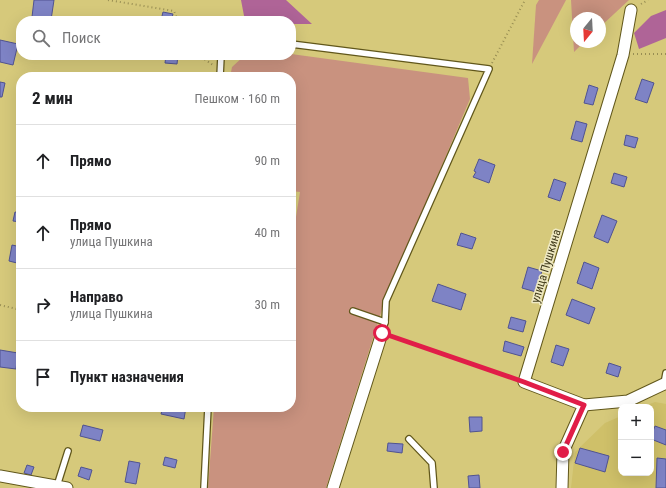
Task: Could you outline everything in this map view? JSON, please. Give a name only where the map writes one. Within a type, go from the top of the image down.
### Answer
[{"type":"street","name":"улица Пушкина","points":[[524,382],[623,55],[631,10]]},
{"type":"street","points":[[333,488],[382,333]]},
{"type":"street","points":[[524,382],[584,405],[628,401],[665,380]]},
{"type":"street","points":[[562,488],[563,452],[584,405]]},
{"type":"street","points":[[0,476],[62,487]]},
{"type":"lane","points":[[296,45],[489,69],[386,301],[385,322],[382,333]]},
{"type":"lane","points":[[220,70],[221,60]]},
{"type":"lane","points":[[353,311],[385,322]]},
{"type":"lane","points":[[204,488],[208,412]]},
{"type":"lane","points":[[409,439],[432,463],[434,488]]},
{"type":"lane","points":[[62,487],[68,451]]},
{"type":"path","points":[[108,0],[174,11],[176,16]]},
{"type":"path","points":[[489,69],[525,0]]},
{"type":"path","points":[[623,55],[666,54]]},
{"type":"path","points":[[205,60],[220,70]]},
{"type":"path","points":[[0,305],[16,309]]},
{"type":"path","points":[[382,333],[524,382]]},
{"type":"shaded area","points":[[241,0],[286,0],[312,24],[296,24],[296,16],[244,16]]},
{"type":"shaded area","points":[[539,0],[566,0],[532,64],[536,5]]},
{"type":"shaded area","points":[[571,0],[629,0],[606,21],[606,12],[572,12]]},
{"type":"shaded area","points":[[666,10],[666,38],[639,49],[634,33],[651,16]]},
{"type":"shaded area","points":[[296,55],[468,78],[470,99],[385,300],[326,488],[208,488],[214,412],[296,412],[296,217],[300,192],[296,192],[296,72],[231,72],[232,67],[240,60],[296,60]]},
{"type":"shaded area","points":[[655,402],[666,404],[666,488],[571,488],[575,452],[605,423],[618,417],[618,476],[654,476],[654,404],[650,404]]},
{"type":"building","points":[[34,0],[54,0],[52,16],[32,16]]},
{"type":"building","points":[[163,12],[173,14],[172,16],[162,16]]},
{"type":"building","points":[[0,40],[16,44],[16,52],[13,65],[0,62]]},
{"type":"building","points":[[165,60],[177,60],[177,64],[165,63]]},
{"type":"building","points":[[642,79],[654,83],[647,103],[635,99]]},
{"type":"building","points":[[0,82],[5,83],[2,97],[0,97]]},
{"type":"building","points":[[589,85],[598,88],[593,105],[584,103]]},
{"type":"building","points":[[576,121],[587,124],[582,142],[571,139]]},
{"type":"building","points":[[626,135],[638,138],[635,148],[624,145]]},
{"type":"building","points":[[479,159],[495,165],[489,183],[473,177],[476,172],[474,171]]},
{"type":"building","points":[[614,173],[627,177],[624,187],[611,183]]},
{"type":"building","points":[[554,179],[566,183],[560,201],[548,197]]},
{"type":"building","points":[[15,212],[16,212],[16,221],[13,221]]},
{"type":"building","points":[[602,215],[617,221],[608,243],[594,237]]},
{"type":"building","points":[[461,233],[476,238],[472,249],[457,245]]},
{"type":"building","points":[[12,245],[16,246],[16,263],[9,261]]},
{"type":"building","points":[[584,262],[599,268],[592,289],[577,283]]},
{"type":"building","points":[[528,267],[542,271],[536,292],[522,288]]},
{"type":"building","points":[[438,284],[466,294],[461,310],[432,301]]},
{"type":"building","points":[[572,299],[595,308],[589,324],[566,315]]},
{"type":"building","points":[[511,317],[526,321],[523,332],[508,328]]},
{"type":"building","points":[[505,341],[524,347],[521,356],[503,351]]},
{"type":"building","points":[[556,345],[569,349],[563,366],[551,362]]},
{"type":"building","points":[[0,350],[16,353],[16,369],[0,367]]},
{"type":"building","points":[[609,363],[621,367],[618,377],[606,373]]},
{"type":"building","points":[[162,412],[185,412],[184,419],[161,414]]},
{"type":"building","points":[[469,417],[482,417],[482,431],[470,432]]},
{"type":"building","points":[[83,425],[103,430],[100,441],[80,436]]},
{"type":"building","points":[[655,426],[666,430],[666,445],[654,440]]},
{"type":"building","points":[[388,443],[403,444],[402,453],[387,451]]},
{"type":"building","points":[[580,448],[609,456],[605,472],[575,463]]},
{"type":"building","points":[[165,457],[177,460],[175,468],[163,465]]},
{"type":"building","points":[[657,458],[666,459],[666,488],[656,488]]},
{"type":"building","points":[[129,461],[140,463],[136,484],[125,482]]},
{"type":"building","points":[[27,465],[34,467],[31,475],[24,473]]},
{"type":"building","points":[[81,467],[92,470],[89,480],[78,476]]},
{"type":"building","points":[[479,475],[480,488],[469,488],[468,476]]},
{"type":"route","points":[[382,333],[524,382],[584,405],[563,452]]}]
